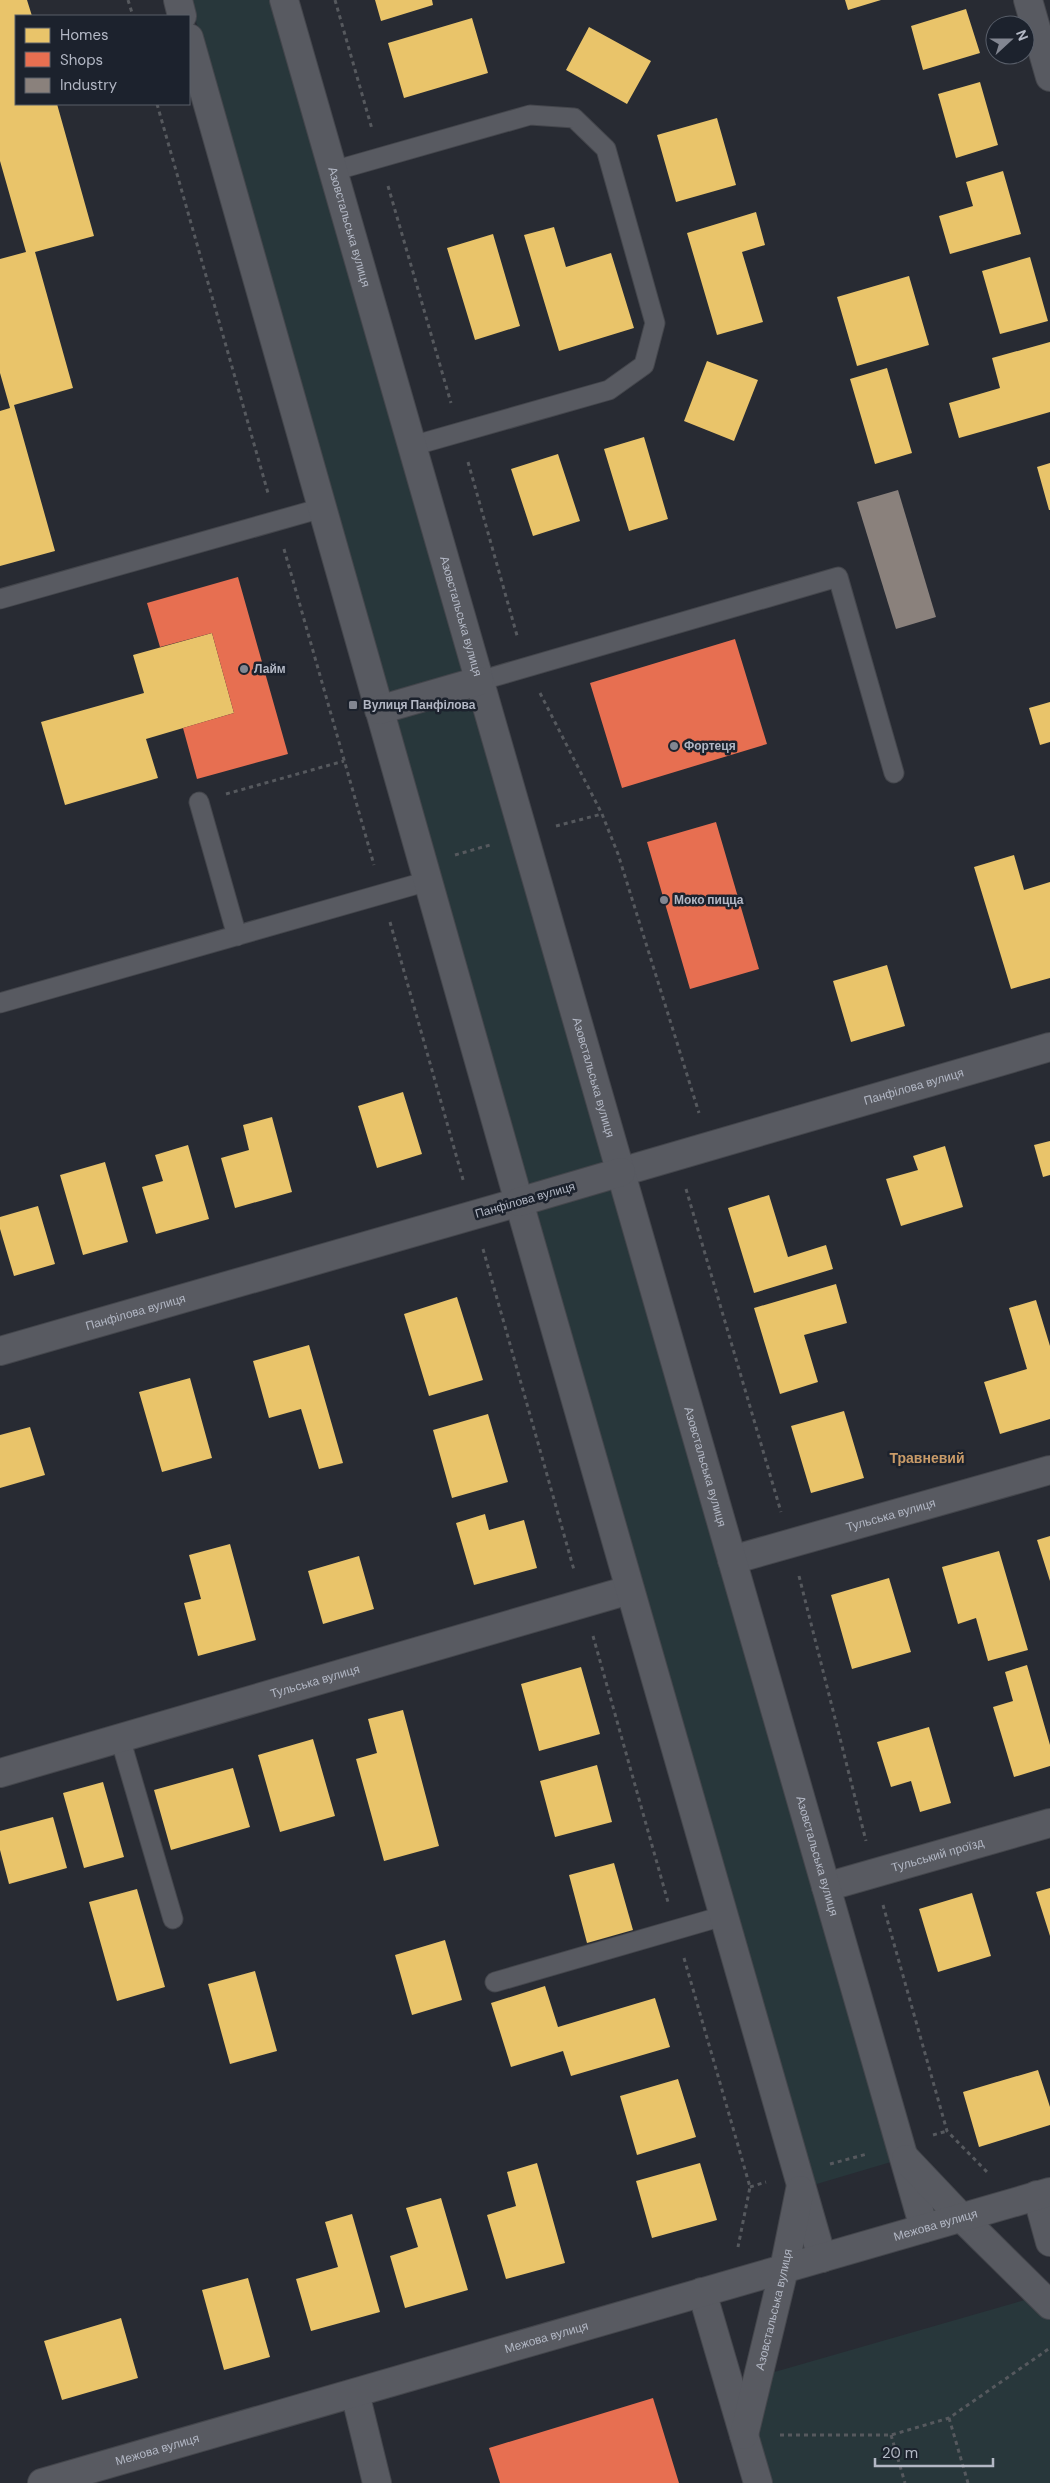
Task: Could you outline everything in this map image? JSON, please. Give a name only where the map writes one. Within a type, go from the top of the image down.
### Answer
[{"type":"street","points":[[178,0],[182,15]]},
{"type":"street","name":"Азовстальська вулиця","points":[[284,0],[924,2228]]},
{"type":"street","points":[[1028,0],[1050,77]]},
{"type":"street","name":"Азовстальська вулиця","points":[[190,42],[518,1202],[822,2258]]},
{"type":"street","points":[[379,710],[479,681]]},
{"type":"street","name":"Панфілова вулиця","points":[[0,1351],[1050,1047]]},
{"type":"street","name":"Тульська вулиця","points":[[732,1560],[1050,1470]]},
{"type":"street","name":"Тульська вулиця","points":[[0,1773],[629,1590]]},
{"type":"street","name":"Тульський проїзд","points":[[826,1887],[1050,1823]]},
{"type":"street","name":"Азовстальська вулиця","points":[[901,2150],[961,2217],[1050,2305]]},
{"type":"street","name":"Азовстальська вулиця","points":[[744,2435],[784,2269],[799,2179]]},
{"type":"street","points":[[1043,2194],[1050,2242]]},
{"type":"street","name":"Межова вулиця","points":[[42,2483],[1043,2194]]},
{"type":"street","name":"Азовстальська вулиця","points":[[702,2292],[758,2483]]},
{"type":"street","points":[[355,2393],[377,2483]]},
{"type":"lane","points":[[333,171],[530,115],[574,118],[606,149],[655,322],[644,365],[609,390],[412,446]]},
{"type":"lane","points":[[0,599],[322,508]]},
{"type":"lane","points":[[479,681],[838,577],[894,773]]},
{"type":"lane","points":[[199,802],[238,936]]},
{"type":"lane","points":[[0,1003],[428,881]]},
{"type":"lane","points":[[120,1738],[173,1919]]},
{"type":"lane","points":[[495,1982],[723,1916]]},
{"type":"path","points":[[128,0],[132,15]]},
{"type":"path","points":[[335,0],[527,667],[602,814],[618,854],[700,1111]]},
{"type":"path","points":[[199,802],[344,761]]},
{"type":"path","points":[[388,913],[463,1181]]},
{"type":"path","points":[[684,1183],[790,1543],[874,1873],[947,2131],[990,2176]]},
{"type":"path","points":[[481,1241],[750,2187],[738,2249]]},
{"type":"path","points":[[750,2187],[799,2179],[901,2150],[947,2131]]},
{"type":"path","points":[[744,2435],[891,2435],[949,2418],[1050,2348]]},
{"type":"path","points":[[949,2418],[968,2483]]},
{"type":"path","points":[[891,2435],[905,2483]]},
{"type":"shaded area","points":[[190,0],[275,0],[891,2162],[810,2186]]},
{"type":"shaded area","points":[[1028,2299],[1050,2320],[1050,2483],[769,2483],[756,2438],[771,2373]]},
{"type":"building: Homes","points":[[0,0],[27,0],[32,15],[15,15],[15,105],[57,105],[94,236],[35,252],[73,388],[14,405],[55,551],[0,566],[0,411],[10,408],[0,373],[0,259],[26,252],[0,161]]},
{"type":"building: Homes","points":[[375,0],[432,0],[433,5],[381,21]]},
{"type":"building: Homes","points":[[845,0],[881,0],[848,10]]},
{"type":"building: Homes","points":[[966,9],[980,53],[923,70],[911,26]]},
{"type":"building: Homes","points":[[472,18],[488,73],[404,98],[388,43]]},
{"type":"building: Homes","points":[[589,27],[651,61],[627,104],[566,70]]},
{"type":"building: Homes","points":[[980,82],[998,145],[956,158],[938,94]]},
{"type":"building: Homes","points":[[717,118],[736,185],[676,202],[657,135]]},
{"type":"building: Homes","points":[[1003,171],[1021,234],[950,254],[939,216],[973,206],[966,182]]},
{"type":"building: Homes","points":[[756,212],[765,245],[742,252],[763,322],[717,335],[687,233]]},
{"type":"building: Homes","points":[[554,227],[566,267],[611,253],[634,328],[559,351],[524,235]]},
{"type":"building: Homes","points":[[493,234],[520,326],[475,340],[447,248]]},
{"type":"building: Homes","points":[[1030,257],[1048,321],[1000,334],[982,271]]},
{"type":"building: Homes","points":[[909,276],[929,345],[857,366],[837,297]]},
{"type":"building: Homes","points":[[1050,342],[1050,412],[959,438],[949,403],[1000,388],[992,358]]},
{"type":"building: Homes","points":[[707,361],[758,380],[734,441],[684,421]]},
{"type":"building: Homes","points":[[887,368],[912,453],[875,464],[850,379]]},
{"type":"building: Homes","points":[[644,437],[668,519],[629,531],[604,449]]},
{"type":"building: Homes","points":[[558,454],[580,521],[533,536],[511,469]]},
{"type":"building: Homes","points":[[1050,463],[1050,510],[1049,510],[1037,467]]},
{"type":"building: Homes","points":[[212,633],[234,713],[146,739],[158,778],[65,805],[41,722],[144,693],[133,655]]},
{"type":"building: Homes","points":[[1050,702],[1050,742],[1040,745],[1029,708]]},
{"type":"building: Homes","points":[[1014,855],[1024,890],[1050,882],[1050,978],[1011,989],[974,867]]},
{"type":"building: Homes","points":[[887,965],[905,1026],[851,1042],[833,981]]},
{"type":"building: Homes","points":[[403,1092],[422,1154],[377,1168],[358,1106]]},
{"type":"building: Homes","points":[[272,1117],[292,1192],[235,1208],[221,1158],[249,1150],[243,1125]]},
{"type":"building: Homes","points":[[1050,1141],[1050,1175],[1043,1177],[1034,1145]]},
{"type":"building: Homes","points":[[188,1145],[209,1219],[156,1234],[142,1187],[163,1181],[155,1155]]},
{"type":"building: Homes","points":[[945,1146],[963,1207],[901,1226],[886,1179],[918,1170],[913,1156]]},
{"type":"building: Homes","points":[[105,1162],[128,1242],[83,1255],[60,1175]]},
{"type":"building: Homes","points":[[769,1195],[788,1257],[826,1245],[833,1269],[754,1293],[728,1208]]},
{"type":"building: Homes","points":[[38,1206],[55,1264],[14,1276],[0,1229],[0,1217]]},
{"type":"building: Homes","points":[[836,1284],[847,1323],[804,1335],[818,1382],[780,1394],[754,1308]]},
{"type":"building: Homes","points":[[457,1297],[483,1380],[429,1396],[404,1314]]},
{"type":"building: Homes","points":[[1036,1300],[1050,1346],[1050,1419],[1000,1434],[984,1382],[1027,1369],[1009,1308]]},
{"type":"building: Homes","points":[[309,1345],[343,1463],[319,1469],[301,1409],[269,1418],[253,1361]]},
{"type":"building: Homes","points":[[190,1378],[212,1458],[162,1472],[139,1392]]},
{"type":"building: Homes","points":[[844,1411],[864,1478],[811,1493],[791,1426]]},
{"type":"building: Homes","points":[[488,1414],[508,1482],[452,1498],[433,1430]]},
{"type":"building: Homes","points":[[30,1427],[45,1475],[0,1488],[0,1435]]},
{"type":"building: Homes","points":[[485,1514],[489,1530],[524,1520],[537,1568],[474,1585],[456,1523]]},
{"type":"building: Homes","points":[[1050,1536],[1050,1581],[1037,1540]]},
{"type":"building: Homes","points":[[230,1544],[256,1640],[198,1656],[184,1603],[201,1599],[189,1555]]},
{"type":"building: Homes","points":[[999,1551],[1028,1650],[988,1661],[976,1618],[958,1624],[942,1567]]},
{"type":"building: Homes","points":[[359,1556],[374,1609],[323,1624],[308,1571]]},
{"type":"building: Homes","points":[[889,1578],[911,1652],[852,1669],[831,1595]]},
{"type":"building: Homes","points":[[1027,1665],[1050,1745],[1050,1766],[1014,1777],[993,1707],[1013,1701],[1005,1672]]},
{"type":"building: Homes","points":[[581,1667],[600,1734],[539,1751],[521,1684]]},
{"type":"building: Homes","points":[[403,1710],[439,1846],[384,1861],[356,1759],[377,1753],[368,1719]]},
{"type":"building: Homes","points":[[929,1727],[951,1803],[920,1812],[911,1781],[891,1787],[877,1742]]},
{"type":"building: Homes","points":[[313,1739],[335,1816],[280,1832],[258,1755]]},
{"type":"building: Homes","points":[[597,1765],[612,1822],[555,1837],[540,1781]]},
{"type":"building: Homes","points":[[233,1768],[250,1827],[171,1850],[154,1790]]},
{"type":"building: Homes","points":[[103,1782],[124,1857],[84,1868],[63,1793]]},
{"type":"building: Homes","points":[[53,1817],[67,1868],[9,1884],[0,1850],[0,1831]]},
{"type":"building: Homes","points":[[614,1863],[633,1930],[587,1943],[569,1875]]},
{"type":"building: Homes","points":[[1050,1888],[1050,1936],[1036,1892]]},
{"type":"building: Homes","points":[[137,1889],[165,1987],[117,2001],[89,1902]]},
{"type":"building: Homes","points":[[972,1893],[991,1956],[938,1972],[919,1909]]},
{"type":"building: Homes","points":[[445,1940],[462,2000],[412,2015],[395,1955]]},
{"type":"building: Homes","points":[[255,1971],[277,2051],[230,2064],[208,1984]]},
{"type":"building: Homes","points":[[545,1986],[558,2027],[655,1998],[670,2047],[571,2076],[563,2051],[511,2067],[491,2003]]},
{"type":"building: Homes","points":[[1038,2070],[1050,2107],[1050,2125],[979,2147],[963,2092]]},
{"type":"building: Homes","points":[[678,2079],[696,2137],[637,2155],[620,2096]]},
{"type":"building: Homes","points":[[537,2163],[565,2263],[506,2279],[487,2215],[516,2206],[507,2172]]},
{"type":"building: Homes","points":[[700,2163],[717,2220],[652,2238],[636,2181]]},
{"type":"building: Homes","points":[[441,2198],[468,2290],[405,2308],[390,2256],[418,2247],[406,2208]]},
{"type":"building: Homes","points":[[352,2214],[380,2312],[311,2331],[296,2279],[338,2267],[325,2222]]},
{"type":"building: Homes","points":[[248,2278],[270,2357],[224,2370],[202,2290]]},
{"type":"building: Homes","points":[[121,2318],[138,2378],[62,2400],[44,2341]]},
{"type":"building: Shops","points":[[238,577],[288,754],[197,779],[183,728],[234,713],[212,633],[160,647],[147,603]]},
{"type":"building: Shops","points":[[735,639],[767,744],[622,788],[590,683]]},
{"type":"building: Shops","points":[[716,822],[759,969],[690,989],[647,842]]},
{"type":"building: Shops","points":[[653,2398],[679,2483],[500,2483],[489,2448]]},
{"type":"building: Industry","points":[[898,490],[936,617],[896,629],[857,502]]},
{"type":"place","name":"Лайм","points":[[244,669]]},
{"type":"place","name":"Вулиця Панфілова","points":[[353,705]]},
{"type":"place","name":"Фортеця","points":[[674,746]]},
{"type":"place","name":"Моко пицца","points":[[664,900]]},
{"type":"district","name":"Травневий","points":[[927,1458]]}]
